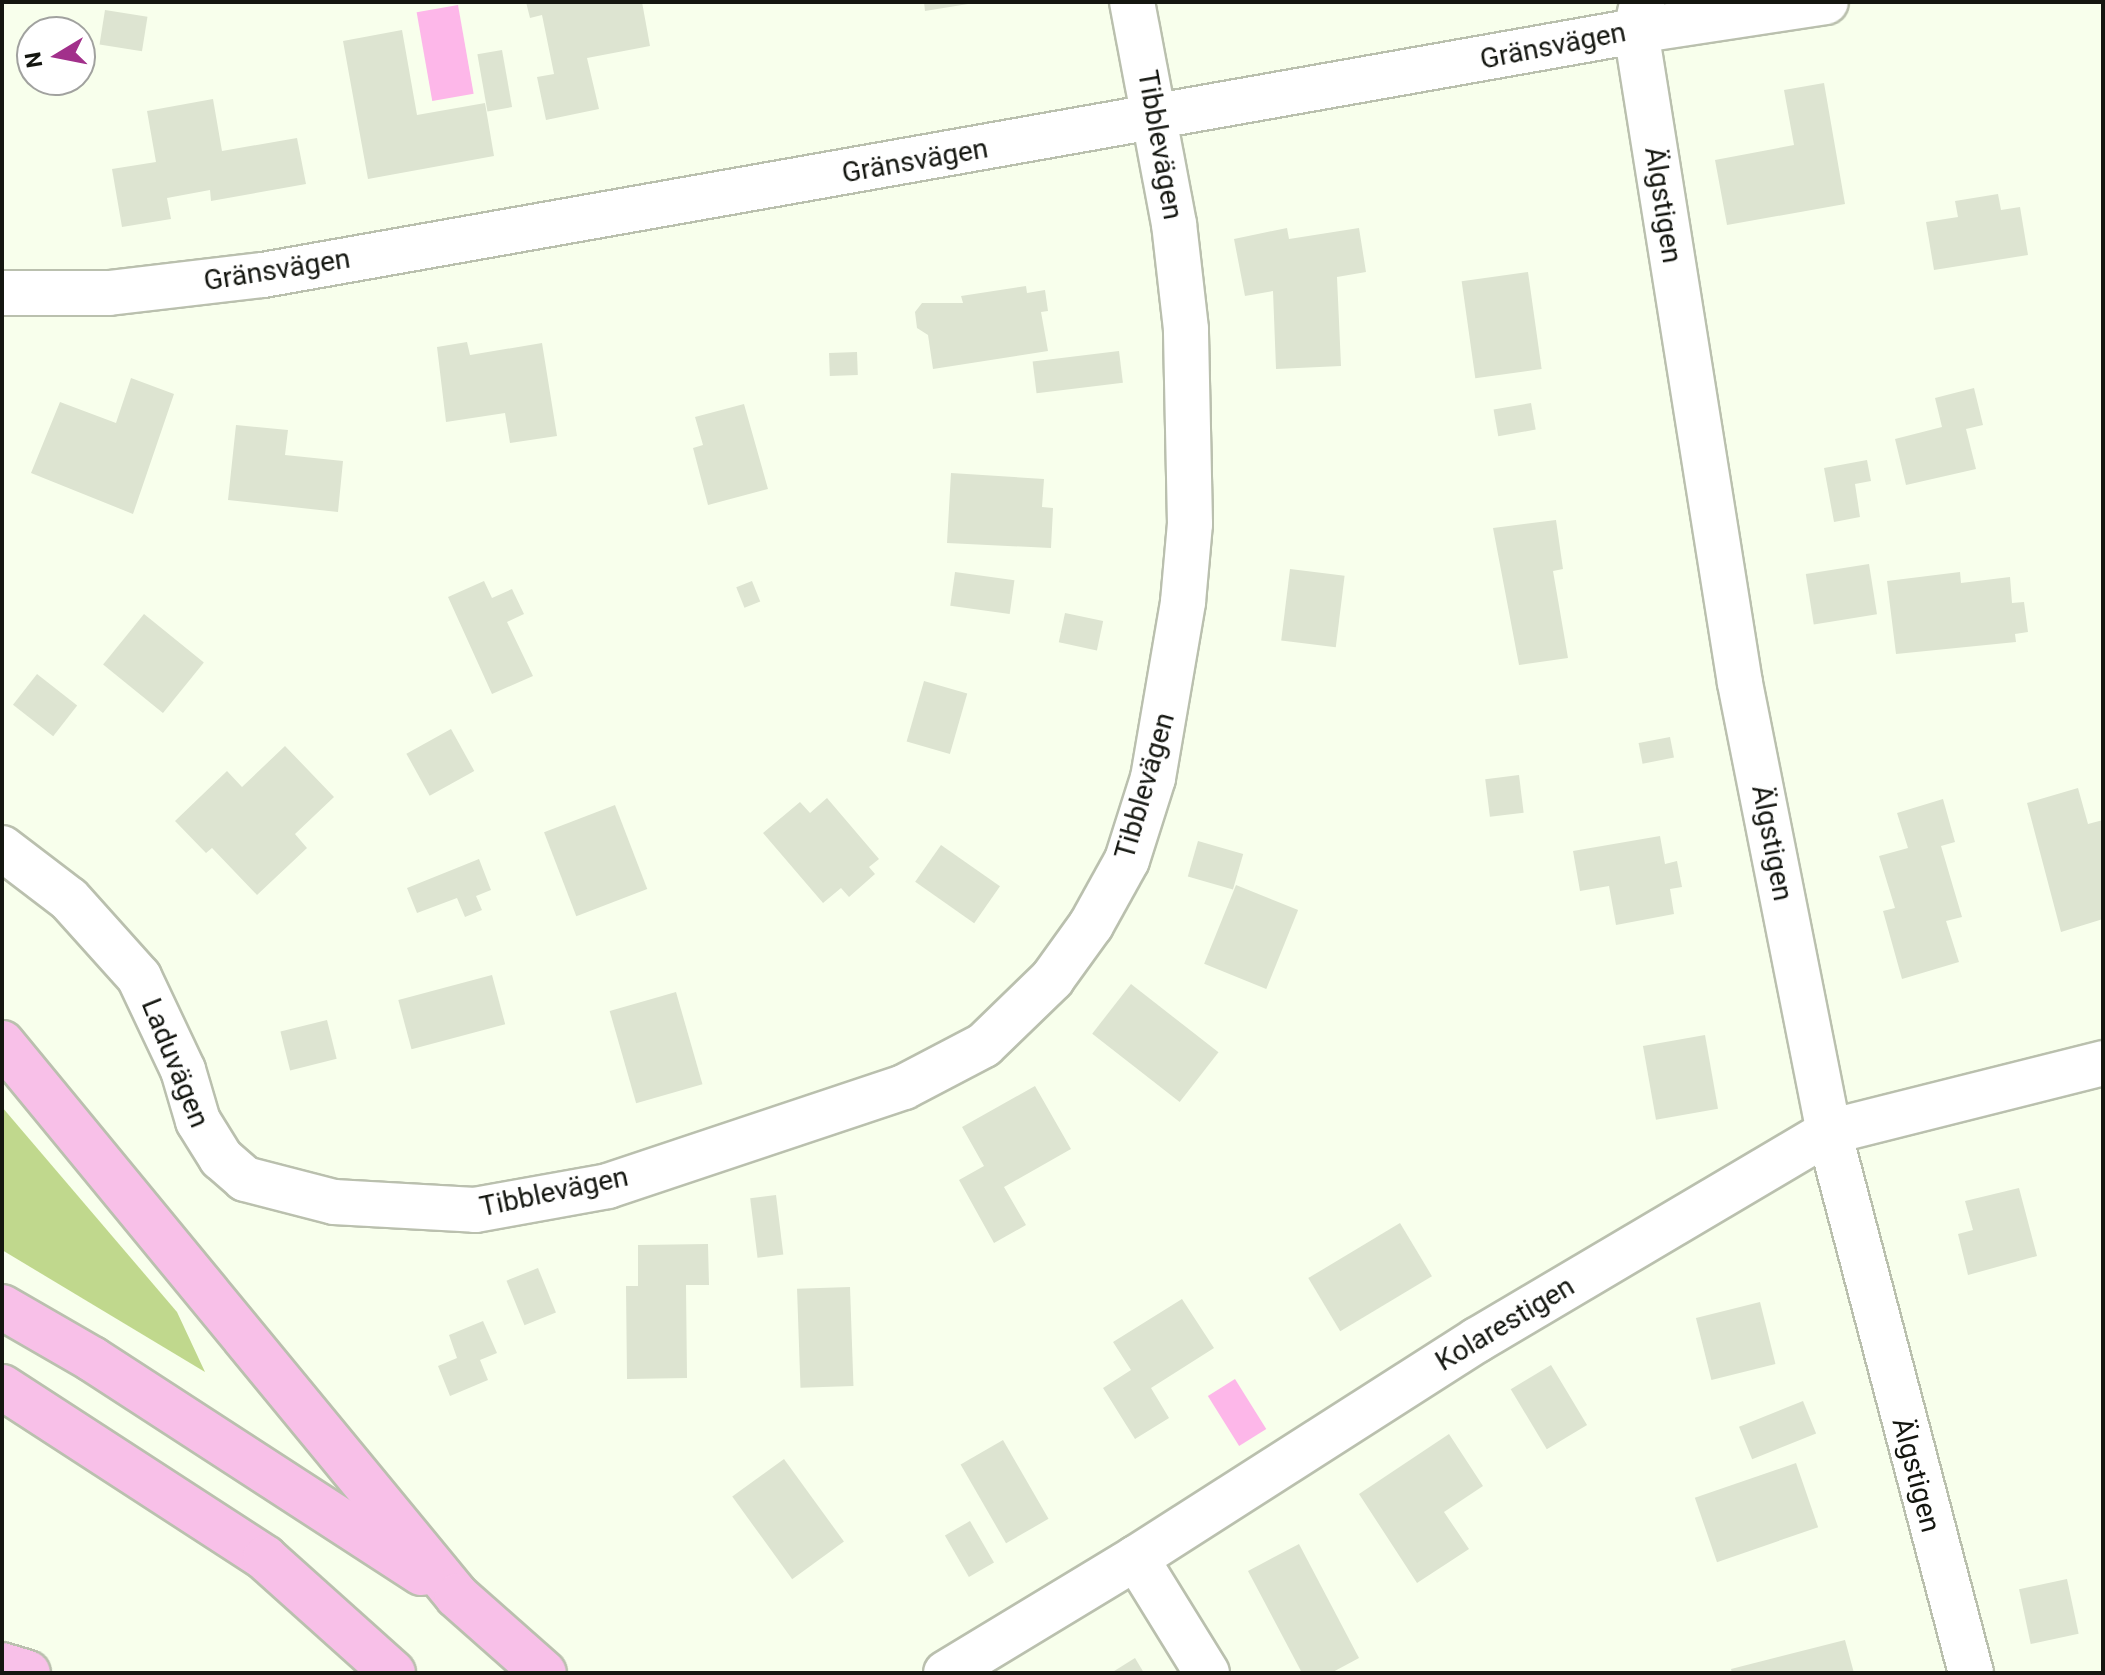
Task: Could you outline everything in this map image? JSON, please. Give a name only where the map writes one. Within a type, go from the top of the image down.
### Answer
[{"type":"highway","points":[[2,1043],[457,1596]]},
{"type":"highway","points":[[2,1307],[92,1359],[457,1596],[544,1673]]},
{"type":"highway","points":[[2,1387],[265,1558],[393,1673]]},
{"type":"highway","points":[[2,1665],[28,1673]]},
{"type":"street","name":"Tibblevägen","points":[[245,1179],[334,1202],[475,1210],[608,1186],[904,1087],[984,1045],[1052,979],[1091,925],[1127,860],[1156,764],[1183,602],[1190,524],[1186,329],[1174,224],[1132,2]]},
{"type":"street","name":"Gränsvägen","points":[[2,293],[109,293],[263,275],[1153,120],[1639,16],[1826,2]]},
{"type":"street","name":"Älgstigen","points":[[1639,16],[1740,683],[1829,1132],[1971,1673]]},
{"type":"street","name":"Laduvägen","points":[[2,848],[69,899],[139,977],[183,1070],[209,1143],[245,1179]]},
{"type":"street","name":"Kolarestigen","points":[[946,1673],[1136,1558],[1477,1340],[1829,1132],[2103,1063]]},
{"type":"street","points":[[1136,1558],[1207,1673]]},
{"type":"green space","points":[[2,1107],[177,1312],[205,1372],[2,1250]]},
{"type":"shaded area","points":[[458,5],[474,94],[432,101],[417,12]]},
{"type":"shaded area","points":[[1235,1379],[1266,1429],[1239,1446],[1208,1396]]},
{"type":"building","points":[[526,2],[642,2],[650,46],[587,58],[599,109],[546,120],[537,77],[554,74],[542,15],[530,18]]},
{"type":"building","points":[[924,2],[968,2],[968,4],[925,11]]},
{"type":"building","points":[[105,10],[147,17],[142,51],[100,45]]},
{"type":"building","points":[[402,30],[417,115],[485,103],[494,156],[368,179],[343,41]]},
{"type":"building","points":[[502,50],[512,107],[487,111],[477,54]]},
{"type":"building","points":[[1824,83],[1845,204],[1727,225],[1715,160],[1794,145],[1784,90]]},
{"type":"building","points":[[213,99],[222,151],[297,138],[306,184],[211,201],[210,190],[167,198],[171,219],[122,227],[112,169],[156,162],[147,111]]},
{"type":"building","points":[[1998,194],[2001,210],[2020,207],[2028,255],[1934,270],[1926,222],[1958,217],[1955,201]]},
{"type":"building","points":[[1287,228],[1289,239],[1359,228],[1366,272],[1337,277],[1341,366],[1276,369],[1273,291],[1245,296],[1234,239]]},
{"type":"building","points":[[1528,272],[1542,369],[1475,378],[1462,281]]},
{"type":"building","points":[[1026,286],[1027,293],[1045,290],[1048,311],[1041,312],[1048,351],[933,369],[928,335],[917,328],[915,312],[922,303],[963,303],[961,296]]},
{"type":"building","points":[[467,342],[470,355],[542,343],[557,436],[510,443],[505,413],[446,422],[437,347]]},
{"type":"building","points":[[1119,351],[1123,383],[1037,393],[1033,362]]},
{"type":"building","points":[[857,352],[858,375],[830,376],[829,353]]},
{"type":"building","points":[[131,378],[174,394],[133,514],[31,473],[60,402],[116,423]]},
{"type":"building","points":[[1974,388],[1983,425],[1966,429],[1976,469],[1906,485],[1895,439],[1942,427],[1935,398]]},
{"type":"building","points":[[1531,403],[1536,430],[1498,436],[1494,410]]},
{"type":"building","points":[[744,404],[768,489],[708,505],[693,448],[703,445],[695,417]]},
{"type":"building","points":[[236,425],[288,430],[285,455],[343,461],[338,512],[228,500]]},
{"type":"building","points":[[1867,460],[1871,481],[1855,484],[1860,517],[1834,522],[1824,468]]},
{"type":"building","points":[[951,473],[1044,479],[1042,507],[1053,508],[1051,548],[947,543]]},
{"type":"building","points":[[1556,520],[1563,569],[1553,571],[1568,658],[1519,665],[1493,528]]},
{"type":"building","points":[[1869,564],[1877,614],[1814,624],[1806,574]]},
{"type":"building","points":[[1290,569],[1345,576],[1336,647],[1281,640]]},
{"type":"building","points":[[955,572],[1014,580],[1010,614],[950,606]]},
{"type":"building","points":[[1960,572],[1961,583],[2010,577],[2012,603],[2024,602],[2028,632],[2015,634],[2016,642],[1896,654],[1887,581]]},
{"type":"building","points":[[484,581],[492,598],[512,589],[524,614],[507,622],[533,676],[492,694],[448,597]]},
{"type":"building","points":[[752,581],[760,601],[744,608],[736,587]]},
{"type":"building","points":[[1065,613],[1103,621],[1097,650],[1059,642]]},
{"type":"building","points":[[144,614],[204,662],[163,713],[103,665]]},
{"type":"building","points":[[37,674],[77,705],[53,736],[13,705]]},
{"type":"building","points":[[924,681],[967,693],[950,754],[907,742]]},
{"type":"building","points":[[451,729],[474,771],[430,796],[406,754]]},
{"type":"building","points":[[1670,737],[1674,758],[1643,764],[1639,743]]},
{"type":"building","points":[[285,746],[334,797],[295,834],[307,848],[257,895],[212,848],[206,853],[175,821],[227,771],[242,787]]},
{"type":"building","points":[[1519,775],[1524,813],[1490,817],[1485,779]]},
{"type":"building","points":[[2078,788],[2088,824],[2103,820],[2103,919],[2061,932],[2027,803]]},
{"type":"building","points":[[827,798],[879,859],[869,867],[875,874],[849,897],[841,888],[823,903],[763,833],[800,802],[810,813]]},
{"type":"building","points":[[1943,799],[1955,842],[1941,846],[1962,917],[1946,921],[1959,962],[1902,979],[1883,911],[1895,908],[1879,856],[1908,848],[1897,813]]},
{"type":"building","points":[[615,805],[647,889],[576,916],[544,832]]},
{"type":"building","points":[[1660,836],[1665,864],[1677,861],[1682,887],[1670,889],[1674,914],[1616,925],[1609,886],[1580,891],[1573,851]]},
{"type":"building","points":[[1198,841],[1243,854],[1233,890],[1188,877]]},
{"type":"building","points":[[941,845],[1000,886],[974,923],[915,882]]},
{"type":"building","points":[[479,859],[491,890],[476,896],[482,910],[465,917],[457,898],[417,913],[407,888]]},
{"type":"building","points":[[1236,885],[1298,910],[1266,989],[1204,964]]},
{"type":"building","points":[[492,975],[505,1024],[412,1049],[398,1000]]},
{"type":"building","points":[[1131,984],[1218,1052],[1180,1102],[1092,1034]]},
{"type":"building","points":[[676,992],[702,1084],[636,1103],[610,1011]]},
{"type":"building","points":[[327,1020],[337,1059],[290,1070],[280,1032]]},
{"type":"building","points":[[1705,1035],[1718,1109],[1656,1120],[1643,1046]]},
{"type":"building","points":[[1035,1086],[1071,1149],[1004,1187],[1026,1225],[994,1243],[959,1180],[984,1166],[962,1127]]},
{"type":"building","points":[[2019,1188],[2037,1256],[1968,1275],[1958,1234],[1973,1230],[1965,1201]]},
{"type":"building","points":[[776,1195],[783,1255],[758,1258],[750,1198]]},
{"type":"building","points":[[1400,1223],[1432,1276],[1340,1331],[1308,1278]]},
{"type":"building","points":[[708,1244],[709,1285],[686,1285],[687,1378],[627,1379],[626,1286],[638,1286],[638,1245]]},
{"type":"building","points":[[538,1268],[556,1313],[524,1325],[506,1281]]},
{"type":"building","points":[[850,1287],[853,1386],[800,1388],[797,1289]]},
{"type":"building","points":[[1182,1299],[1214,1348],[1151,1388],[1169,1418],[1135,1439],[1103,1388],[1131,1370],[1113,1342]]},
{"type":"building","points":[[1760,1302],[1775,1364],[1711,1380],[1696,1318]]},
{"type":"building","points":[[483,1321],[497,1353],[480,1360],[488,1380],[450,1396],[438,1366],[457,1358],[449,1335]]},
{"type":"building","points":[[1551,1365],[1587,1425],[1547,1449],[1511,1389]]},
{"type":"building","points":[[1803,1401],[1816,1433],[1752,1459],[1739,1427]]},
{"type":"building","points":[[1449,1434],[1483,1486],[1444,1512],[1469,1549],[1417,1583],[1359,1494]]},
{"type":"building","points":[[1003,1440],[1048,1519],[1006,1543],[961,1464]]},
{"type":"building","points":[[784,1459],[844,1542],[792,1579],[732,1497]]},
{"type":"building","points":[[1796,1463],[1818,1527],[1717,1562],[1695,1498]]},
{"type":"building","points":[[970,1521],[994,1563],[969,1577],[945,1536]]},
{"type":"building","points":[[1299,1544],[1359,1658],[1331,1673],[1302,1673],[1248,1571]]},
{"type":"building","points":[[2067,1579],[2079,1634],[2031,1644],[2019,1589]]},
{"type":"building","points":[[1845,1640],[1854,1673],[1732,1673],[1731,1669]]},
{"type":"building","points":[[1135,1658],[1144,1673],[1111,1673]]}]
